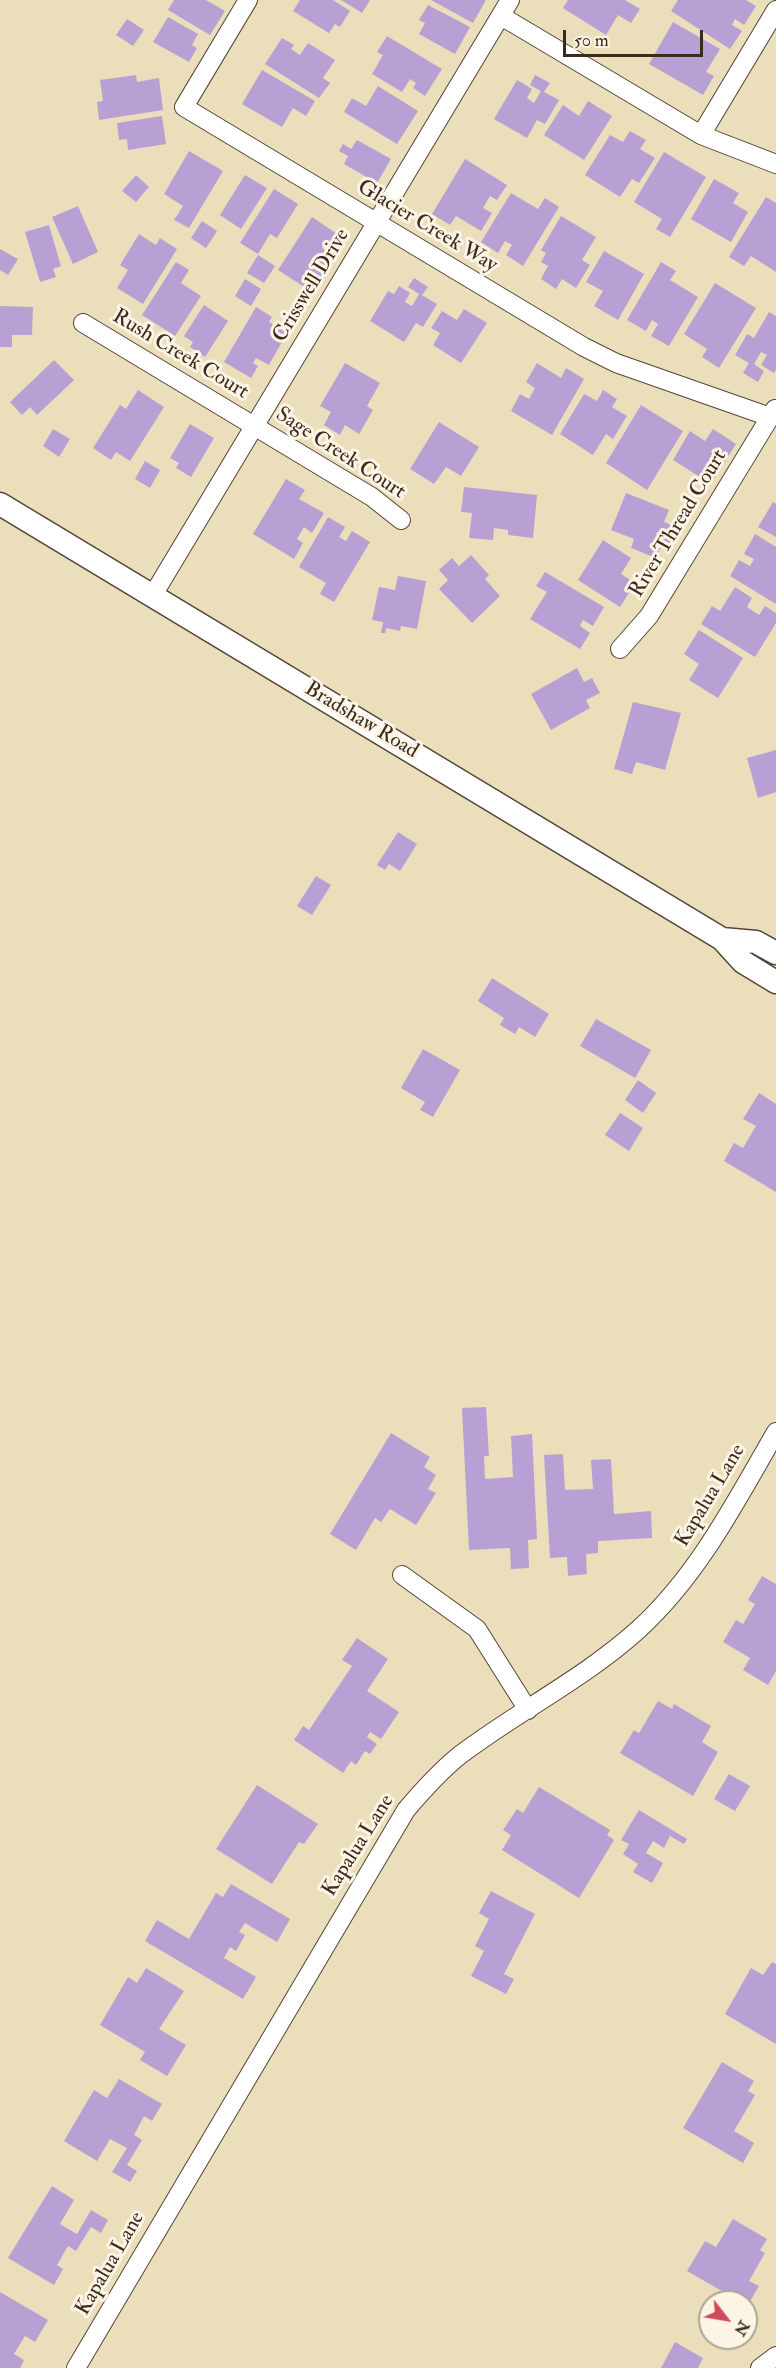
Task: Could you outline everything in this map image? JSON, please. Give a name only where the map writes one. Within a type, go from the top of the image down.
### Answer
[{"type":"main road","name":"Bradshaw Road","points":[[0,504],[722,939],[743,962],[776,982]]},
{"type":"main road","name":"Bradshaw Road","points":[[722,939],[756,942],[776,953]]},
{"type":"street","name":"Glacier Creek Way","points":[[248,0],[184,106],[594,353],[616,363],[773,412]]},
{"type":"street","name":"Crisswell Drive","points":[[153,595],[506,8]]},
{"type":"street","points":[[506,8],[701,135],[776,164]]},
{"type":"street","points":[[701,135],[776,10]]},
{"type":"street","name":"Rush Creek Court","points":[[83,323],[254,426]]},
{"type":"street","name":"River Thread Court","points":[[621,649],[649,616],[773,412]]},
{"type":"street","name":"Sage Creek Court","points":[[254,426],[372,497],[401,520]]},
{"type":"street","name":"Kapalua Lane","points":[[76,2368],[406,1810],[431,1781],[460,1755],[599,1662],[639,1629],[663,1605],[685,1580],[715,1538],[776,1432]]},
{"type":"street","points":[[402,1575],[477,1629],[528,1710]]},
{"type":"street","points":[[760,2368],[776,2356]]},
{"type":"building","points":[[174,0],[206,0],[225,11],[210,35],[168,10]]},
{"type":"building","points":[[300,0],[333,0],[350,11],[340,27],[335,24],[329,33],[293,11]]},
{"type":"building","points":[[341,0],[370,0],[362,13]]},
{"type":"building","points":[[431,0],[486,0],[473,23]]},
{"type":"building","points":[[568,0],[625,0],[640,9],[631,23],[618,15],[606,35],[563,8]]},
{"type":"building","points":[[678,0],[746,0],[756,6],[744,25],[735,19],[732,25],[742,31],[730,49],[671,11]]},
{"type":"building","points":[[428,5],[470,27],[455,54],[419,34],[425,23],[419,20]]},
{"type":"building","points":[[168,17],[198,34],[192,45],[197,48],[189,62],[153,42]]},
{"type":"building","points":[[127,19],[144,30],[133,46],[116,35]]},
{"type":"building","points":[[673,22],[720,49],[706,72],[714,76],[703,95],[649,64]]},
{"type":"building","points":[[387,36],[442,69],[425,96],[413,88],[416,83],[410,79],[402,92],[372,74],[383,55],[377,52]]},
{"type":"building","points":[[282,38],[294,45],[291,49],[300,55],[308,43],[335,60],[323,78],[330,83],[319,98],[265,64]]},
{"type":"building","points":[[262,70],[315,101],[306,116],[293,108],[282,127],[242,104]]},
{"type":"building","points":[[136,75],[137,82],[159,78],[163,110],[99,120],[97,102],[103,101],[100,80]]},
{"type":"building","points":[[535,75],[550,83],[544,92],[559,100],[545,124],[537,120],[527,138],[494,119],[517,80],[532,89],[527,98],[534,103],[541,91],[530,85]]},
{"type":"building","points":[[378,86],[418,111],[397,144],[344,112],[352,98],[366,106]]},
{"type":"building","points":[[588,101],[612,116],[584,160],[544,135],[563,105],[579,116]]},
{"type":"building","points":[[162,116],[166,144],[128,150],[127,139],[119,140],[117,123]]},
{"type":"building","points":[[630,131],[646,140],[640,149],[655,158],[639,183],[632,179],[620,197],[585,175],[610,135],[623,142]]},
{"type":"building","points":[[357,140],[391,159],[377,183],[344,164],[348,156],[339,151],[343,144],[351,149]]},
{"type":"building","points":[[189,151],[223,171],[189,228],[174,220],[183,206],[164,194]]},
{"type":"building","points":[[664,152],[706,177],[670,237],[656,229],[662,219],[634,202]]},
{"type":"building","points":[[465,159],[507,185],[497,200],[490,196],[483,208],[492,213],[481,231],[456,216],[450,225],[432,214]]},
{"type":"building","points":[[136,175],[149,187],[136,202],[122,191]]},
{"type":"building","points":[[245,175],[267,188],[241,229],[220,215]]},
{"type":"building","points":[[714,179],[739,193],[733,203],[748,212],[731,242],[691,219]]},
{"type":"building","points":[[274,189],[298,204],[277,238],[270,234],[258,254],[240,243]]},
{"type":"building","points":[[511,193],[538,209],[545,198],[559,207],[523,266],[506,255],[512,245],[505,241],[498,253],[481,242]]},
{"type":"building","points":[[766,197],[776,203],[776,272],[751,256],[744,266],[729,257]]},
{"type":"building","points":[[78,206],[98,252],[73,264],[52,217]]},
{"type":"building","points":[[561,216],[596,237],[582,260],[590,265],[576,288],[562,279],[556,289],[541,279],[548,266],[541,262],[546,253],[541,250]]},
{"type":"building","points":[[312,217],[337,234],[331,245],[326,241],[322,248],[334,256],[312,292],[278,270]]},
{"type":"building","points":[[202,221],[217,231],[206,248],[191,238]]},
{"type":"building","points":[[49,225],[61,266],[53,269],[56,277],[40,282],[25,232]]},
{"type":"building","points":[[139,234],[156,245],[160,238],[177,249],[143,304],[117,288],[128,270],[120,265]]},
{"type":"building","points":[[0,249],[18,259],[8,275],[0,270]]},
{"type":"building","points":[[604,251],[644,274],[618,320],[594,306],[603,291],[586,282]]},
{"type":"building","points":[[258,255],[275,266],[264,283],[247,273]]},
{"type":"building","points":[[176,262],[189,270],[181,283],[201,296],[175,336],[142,315]]},
{"type":"building","points":[[661,262],[676,271],[670,280],[698,297],[669,346],[651,336],[658,324],[652,320],[646,331],[627,320]]},
{"type":"building","points":[[414,278],[428,287],[422,295],[437,304],[423,327],[416,323],[404,342],[370,321],[388,291],[394,294],[399,286],[410,293],[405,302],[412,306],[419,294],[408,287]]},
{"type":"building","points":[[245,279],[261,289],[251,306],[235,296]]},
{"type":"building","points":[[715,283],[756,308],[719,368],[702,357],[707,349],[684,334]]},
{"type":"building","points":[[204,305],[228,321],[205,357],[190,347],[193,342],[184,336]]},
{"type":"building","points":[[0,306],[33,307],[32,335],[12,335],[12,347],[0,347]]},
{"type":"building","points":[[256,307],[272,317],[269,322],[287,333],[269,365],[256,358],[253,363],[258,366],[251,378],[224,362]]},
{"type":"building","points":[[464,309],[487,323],[461,363],[433,345],[440,333],[431,328],[442,311],[457,320]]},
{"type":"building","points":[[769,312],[776,316],[776,369],[774,373],[761,365],[767,355],[761,352],[754,364],[764,371],[758,382],[743,373],[749,363],[735,355],[747,334],[754,338]]},
{"type":"building","points":[[54,360],[74,380],[37,415],[30,407],[22,415],[10,402]]},
{"type":"building","points":[[345,363],[380,383],[367,406],[373,410],[359,434],[345,425],[340,435],[324,425],[331,412],[320,406]]},
{"type":"building","points":[[537,363],[561,378],[566,368],[584,379],[552,435],[511,411],[520,394],[529,399],[535,388],[526,382]]},
{"type":"building","points":[[138,390],[164,407],[130,461],[116,452],[111,460],[93,448],[120,405],[126,409]]},
{"type":"building","points":[[603,390],[617,399],[612,407],[627,416],[613,439],[606,434],[593,455],[560,434],[584,394],[597,401]]},
{"type":"building","points":[[641,405],[683,431],[647,490],[606,463]]},
{"type":"building","points":[[439,422],[479,447],[461,476],[446,467],[434,484],[410,469]]},
{"type":"building","points":[[190,424],[214,438],[191,477],[176,468],[179,463],[170,458]]},
{"type":"building","points":[[53,429],[70,439],[59,457],[43,446]]},
{"type":"building","points":[[713,429],[736,444],[711,484],[673,460],[690,431],[705,441]]},
{"type":"building","points":[[145,461],[160,470],[150,488],[135,479]]},
{"type":"building","points":[[286,479],[305,490],[299,499],[324,513],[312,533],[304,527],[297,539],[303,543],[294,559],[253,534]]},
{"type":"building","points":[[464,487],[537,495],[533,538],[508,535],[508,530],[494,528],[493,540],[469,538],[472,513],[461,512]]},
{"type":"building","points":[[626,493],[669,510],[664,522],[679,528],[672,545],[663,542],[656,558],[631,548],[634,539],[611,530]]},
{"type":"building","points":[[773,502],[776,504],[776,537],[758,527]]},
{"type":"building","points":[[328,517],[345,527],[339,537],[346,541],[352,531],[370,542],[334,602],[320,594],[326,583],[299,567]]},
{"type":"building","points":[[755,534],[776,547],[776,604],[730,576],[739,560],[750,566],[754,559],[744,554]]},
{"type":"building","points":[[603,540],[631,558],[621,574],[635,583],[620,607],[578,580]]},
{"type":"building","points":[[471,555],[489,575],[485,579],[500,596],[472,623],[439,589],[448,580],[439,570],[452,558],[459,566]]},
{"type":"building","points":[[545,572],[604,607],[593,626],[583,620],[580,626],[590,633],[580,649],[530,619],[547,592],[536,586]]},
{"type":"building","points":[[398,576],[426,581],[417,629],[401,626],[400,631],[386,628],[385,633],[381,633],[383,622],[372,620],[379,587],[395,590]]},
{"type":"building","points":[[735,587],[752,598],[747,607],[759,615],[765,606],[776,613],[776,623],[755,657],[701,624],[712,606],[720,611]]},
{"type":"building","points":[[699,630],[743,658],[718,698],[689,680],[699,664],[684,654]]},
{"type":"building","points":[[577,668],[584,682],[592,678],[600,693],[586,700],[590,708],[551,730],[531,694]]},
{"type":"building","points":[[633,702],[681,713],[665,770],[636,762],[632,774],[614,769]]},
{"type":"building","points":[[776,750],[776,792],[758,798],[747,758]]},
{"type":"building","points":[[398,832],[417,844],[400,871],[389,864],[385,870],[377,865]]},
{"type":"building","points":[[316,876],[331,885],[312,915],[297,906]]},
{"type":"building","points":[[492,978],[549,1014],[535,1037],[519,1027],[515,1034],[500,1025],[504,1018],[478,1001]]},
{"type":"building","points":[[596,1019],[651,1050],[635,1078],[580,1046]]},
{"type":"building","points":[[423,1049],[460,1070],[433,1117],[420,1110],[425,1102],[401,1088]]},
{"type":"building","points":[[638,1080],[656,1093],[643,1113],[625,1100]]},
{"type":"building","points":[[759,1093],[776,1104],[776,1192],[724,1161],[734,1143],[743,1148],[756,1126],[743,1119]]},
{"type":"building","points":[[620,1113],[643,1128],[629,1151],[605,1135]]},
{"type":"building","points":[[486,1407],[489,1456],[484,1456],[485,1479],[513,1477],[511,1436],[532,1434],[537,1539],[528,1540],[529,1568],[511,1569],[510,1548],[469,1550],[462,1408]]},
{"type":"building","points":[[391,1433],[430,1457],[424,1467],[436,1475],[428,1489],[436,1493],[416,1525],[390,1509],[381,1522],[375,1518],[356,1550],[330,1534]]},
{"type":"building","points":[[563,1454],[565,1490],[593,1489],[591,1460],[611,1459],[614,1514],[651,1511],[652,1538],[598,1541],[598,1553],[586,1554],[587,1574],[568,1576],[567,1557],[550,1558],[544,1455]]},
{"type":"building","points":[[762,1576],[776,1584],[776,1671],[768,1685],[743,1670],[750,1658],[723,1642],[736,1620],[743,1624],[755,1604],[748,1600]]},
{"type":"building","points":[[357,1638],[388,1659],[367,1691],[399,1712],[381,1739],[370,1732],[367,1737],[377,1744],[370,1754],[365,1751],[356,1765],[351,1761],[343,1773],[294,1740],[303,1726],[309,1730],[352,1666],[342,1660]]},
{"type":"building","points":[[658,1701],[672,1709],[674,1704],[711,1726],[702,1742],[718,1752],[693,1796],[620,1753],[634,1730],[639,1733]]},
{"type":"building","points":[[729,1774],[750,1786],[735,1811],[714,1799]]},
{"type":"building","points":[[257,1785],[318,1824],[304,1844],[299,1842],[272,1884],[216,1849]]},
{"type":"building","points":[[539,1787],[610,1830],[607,1835],[614,1840],[579,1898],[502,1850],[511,1835],[503,1830],[517,1809],[523,1813]]},
{"type":"building","points":[[639,1810],[687,1839],[684,1844],[670,1836],[664,1848],[653,1841],[646,1853],[663,1863],[652,1883],[633,1872],[638,1864],[623,1854],[629,1844],[621,1840]]},
{"type":"building","points":[[231,1884],[290,1919],[277,1942],[245,1923],[239,1932],[245,1935],[236,1951],[230,1947],[224,1958],[256,1977],[243,1999],[145,1941],[157,1920],[189,1939],[216,1893],[223,1897]]},
{"type":"building","points":[[491,1891],[535,1914],[504,1974],[514,1979],[506,1994],[471,1976],[484,1951],[475,1946],[489,1919],[479,1913]]},
{"type":"building","points":[[772,1962],[776,1964],[776,2044],[725,2014],[751,1968],[763,1975]]},
{"type":"building","points":[[146,1968],[184,1991],[159,2029],[186,2045],[167,2076],[140,2060],[145,2052],[100,2025],[128,1977],[137,1983]]},
{"type":"building","points":[[722,2062],[754,2081],[748,2091],[755,2095],[734,2131],[754,2143],[743,2163],[683,2128]]},
{"type":"building","points":[[119,2079],[162,2104],[152,2121],[144,2116],[134,2135],[142,2140],[127,2165],[137,2171],[130,2182],[112,2172],[127,2148],[110,2139],[97,2161],[64,2141],[94,2090],[107,2098]]},
{"type":"building","points":[[52,2186],[74,2200],[60,2224],[77,2234],[91,2210],[108,2220],[101,2233],[91,2227],[76,2251],[68,2246],[57,2265],[63,2269],[54,2285],[8,2258]]},
{"type":"building","points":[[733,2219],[767,2239],[760,2250],[765,2253],[749,2281],[759,2286],[757,2290],[720,2290],[687,2271],[705,2241],[716,2247]]},
{"type":"building","points":[[0,2292],[48,2320],[35,2342],[25,2336],[14,2354],[24,2360],[20,2368],[0,2368]]},
{"type":"building","points":[[675,2342],[703,2358],[698,2368],[661,2368]]}]
